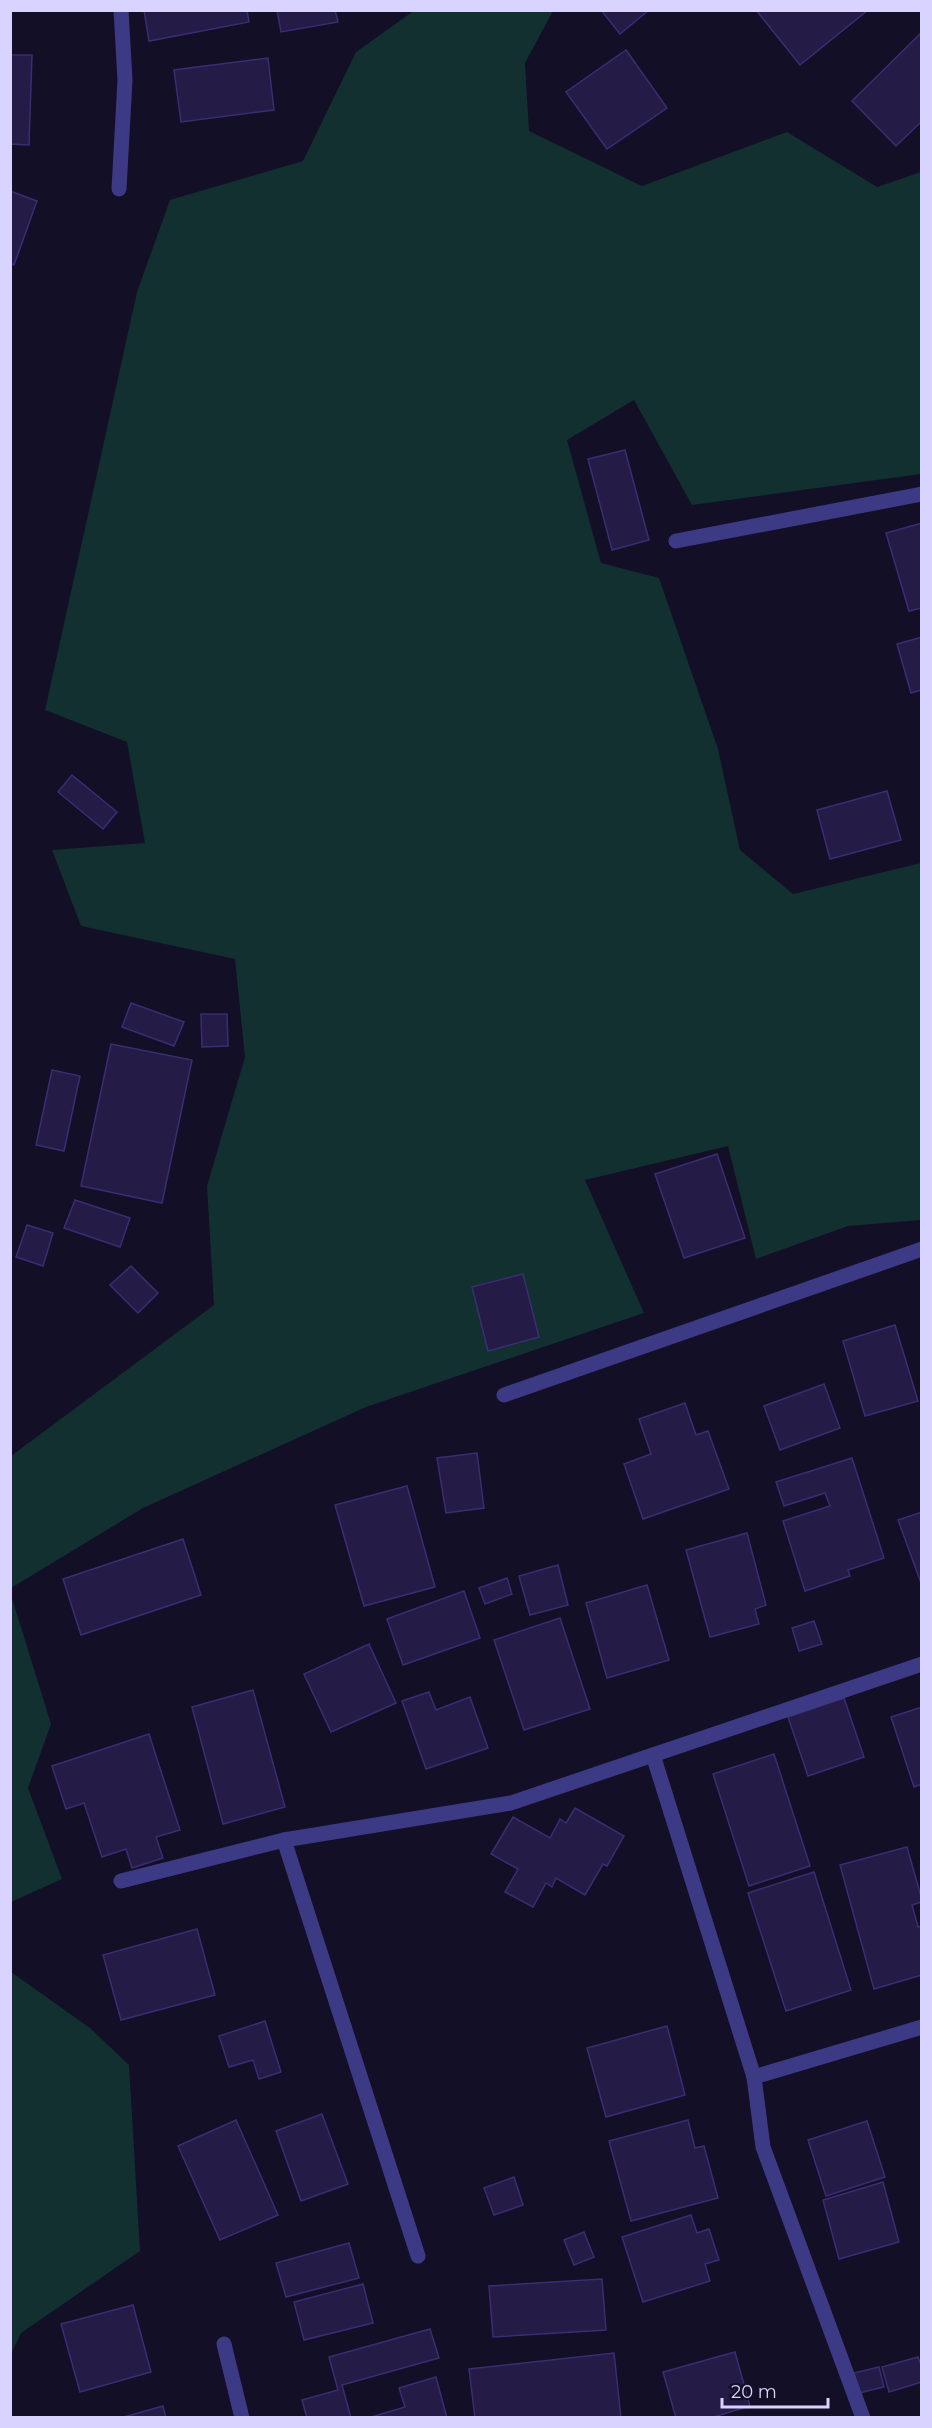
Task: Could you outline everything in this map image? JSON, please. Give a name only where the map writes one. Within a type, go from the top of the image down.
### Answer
[{"type":"street","points":[[119,189],[125,80],[121,10]]},
{"type":"street","points":[[676,541],[921,494]]},
{"type":"street","points":[[504,1395],[921,1249]]},
{"type":"street","points":[[121,1881],[284,1840],[511,1803],[921,1664]]},
{"type":"street","points":[[653,1755],[754,2077],[762,2147],[863,2418]]},
{"type":"street","points":[[284,1840],[418,2256]]},
{"type":"street","points":[[754,2077],[921,2027]]},
{"type":"street","points":[[224,2344],[242,2418]]},
{"type":"green space","points":[[415,10],[553,11],[525,63],[529,131],[642,186],[787,132],[877,187],[921,172],[921,474],[692,505],[634,400],[567,440],[601,563],[659,578],[718,749],[740,850],[793,894],[921,863],[921,1220],[848,1226],[756,1259],[728,1146],[585,1180],[644,1313],[366,1407],[143,1508],[11,1588],[11,1456],[214,1305],[207,1186],[245,1057],[235,959],[81,926],[52,850],[145,843],[127,742],[45,710],[137,292],[170,200],[303,161],[356,52]]},
{"type":"green space","points":[[11,1595],[51,1724],[28,1788],[62,1879],[11,1902]]},
{"type":"green space","points":[[11,1972],[90,2028],[129,2065],[140,2251],[21,2333],[11,2354]]},
{"type":"building","points":[[144,10],[247,10],[249,22],[149,41]]},
{"type":"building","points":[[277,10],[335,10],[338,22],[281,32]]},
{"type":"building","points":[[601,10],[649,10],[620,34]]},
{"type":"building","points":[[756,10],[868,10],[800,65]]},
{"type":"building","points":[[922,32],[922,121],[896,146],[852,101]]},
{"type":"building","points":[[626,50],[667,108],[607,149],[566,92]]},
{"type":"building","points":[[10,55],[32,55],[29,145],[10,144]]},
{"type":"building","points":[[268,58],[274,110],[181,122],[174,70]]},
{"type":"building","points":[[10,191],[37,201],[14,265],[10,263]]},
{"type":"building","points":[[625,450],[649,540],[612,550],[588,459]]},
{"type":"building","points":[[922,523],[922,608],[909,611],[886,533]]},
{"type":"building","points":[[922,637],[922,690],[911,693],[897,644]]},
{"type":"building","points":[[72,775],[117,812],[103,829],[58,792]]},
{"type":"building","points":[[887,791],[901,840],[830,859],[817,810]]},
{"type":"building","points":[[131,1003],[184,1022],[174,1046],[122,1027]]},
{"type":"building","points":[[201,1014],[227,1014],[228,1046],[202,1047]]},
{"type":"building","points":[[111,1044],[192,1060],[162,1203],[81,1186]]},
{"type":"building","points":[[52,1070],[80,1076],[64,1151],[36,1145]]},
{"type":"building","points":[[717,1154],[745,1238],[684,1258],[655,1174]]},
{"type":"building","points":[[75,1200],[130,1218],[120,1247],[64,1228]]},
{"type":"building","points":[[27,1225],[53,1233],[43,1266],[16,1257]]},
{"type":"building","points":[[131,1266],[158,1293],[138,1313],[110,1285]]},
{"type":"building","points":[[523,1274],[539,1337],[488,1351],[472,1287]]},
{"type":"building","points":[[895,1325],[918,1401],[865,1416],[843,1341]]},
{"type":"building","points":[[824,1384],[840,1428],[780,1450],[764,1406]]},
{"type":"building","points":[[685,1403],[696,1435],[708,1431],[729,1489],[643,1519],[624,1464],[651,1454],[639,1419]]},
{"type":"building","points":[[477,1453],[484,1508],[446,1513],[437,1458]]},
{"type":"building","points":[[852,1458],[884,1558],[848,1570],[850,1576],[805,1591],[783,1521],[830,1506],[825,1493],[784,1506],[776,1482]]},
{"type":"building","points":[[407,1486],[435,1587],[364,1606],[335,1505]]},
{"type":"building","points":[[922,1512],[922,1583],[921,1583],[898,1520]]},
{"type":"building","points":[[747,1533],[766,1605],[755,1609],[759,1624],[710,1637],[686,1550]]},
{"type":"building","points":[[183,1539],[201,1595],[81,1635],[63,1579]]},
{"type":"building","points":[[558,1565],[568,1605],[530,1615],[519,1576]]},
{"type":"building","points":[[507,1578],[512,1594],[485,1604],[479,1588]]},
{"type":"building","points":[[647,1585],[669,1660],[607,1678],[586,1603]]},
{"type":"building","points":[[464,1591],[480,1638],[403,1665],[387,1619]]},
{"type":"building","points":[[560,1618],[590,1709],[524,1730],[494,1640]]},
{"type":"building","points":[[814,1621],[822,1644],[799,1651],[792,1628]]},
{"type":"building","points":[[369,1644],[396,1703],[331,1732],[304,1674]]},
{"type":"building","points":[[253,1690],[285,1807],[223,1824],[192,1707]]},
{"type":"building","points":[[429,1692],[436,1710],[470,1697],[488,1748],[426,1769],[402,1701]]},
{"type":"building","points":[[844,1698],[864,1757],[808,1776],[788,1717]]},
{"type":"building","points":[[922,1707],[922,1784],[914,1787],[891,1717]]},
{"type":"building","points":[[149,1734],[180,1830],[156,1837],[163,1858],[132,1868],[126,1849],[102,1857],[84,1803],[66,1809],[52,1766]]},
{"type":"building","points":[[774,1754],[810,1866],[749,1886],[713,1774]]},
{"type":"building","points":[[575,1808],[624,1836],[607,1866],[603,1864],[585,1895],[556,1878],[552,1887],[546,1883],[533,1907],[505,1892],[518,1869],[491,1854],[513,1817],[550,1838],[560,1819],[566,1823]]},
{"type":"building","points":[[907,1847],[922,1900],[912,1905],[918,1927],[922,1926],[922,1975],[874,1989],[840,1865]]},
{"type":"building","points":[[814,1872],[851,1990],[786,2011],[748,1893]]},
{"type":"building","points":[[197,1929],[215,1995],[121,2020],[103,1955]]},
{"type":"building","points":[[265,2021],[281,2072],[259,2079],[253,2060],[229,2067],[219,2036]]},
{"type":"building","points":[[667,2026],[685,2095],[606,2117],[587,2048]]},
{"type":"building","points":[[322,2114],[348,2184],[301,2201],[276,2131]]},
{"type":"building","points":[[236,2120],[278,2215],[220,2240],[178,2146]]},
{"type":"building","points":[[688,2120],[695,2148],[704,2146],[718,2198],[631,2221],[609,2141]]},
{"type":"building","points":[[867,2121],[885,2177],[826,2196],[808,2140]]},
{"type":"building","points":[[514,2177],[523,2205],[494,2215],[484,2188]]},
{"type":"building","points":[[883,2182],[899,2242],[839,2259],[823,2200]]},
{"type":"building","points":[[691,2215],[697,2233],[709,2229],[719,2260],[705,2264],[710,2281],[643,2302],[622,2237]]},
{"type":"building","points":[[584,2232],[594,2257],[574,2265],[564,2240]]},
{"type":"building","points":[[349,2243],[359,2278],[286,2297],[276,2263]]},
{"type":"building","points":[[602,2279],[606,2330],[493,2337],[489,2286]]},
{"type":"building","points":[[363,2284],[373,2323],[304,2340],[294,2302]]},
{"type":"building","points":[[133,2305],[151,2372],[80,2392],[61,2324]]},
{"type":"building","points":[[430,2329],[439,2358],[342,2385],[351,2418],[307,2418],[302,2400],[338,2390],[329,2357]]},
{"type":"building","points":[[735,2352],[750,2406],[710,2418],[676,2418],[663,2372]]},
{"type":"building","points":[[614,2353],[621,2418],[475,2418],[469,2369]]},
{"type":"building","points":[[918,2357],[922,2368],[922,2382],[889,2392],[882,2367]]},
{"type":"building","points":[[879,2367],[884,2387],[859,2393],[854,2373]]},
{"type":"building","points":[[436,2377],[447,2418],[368,2418],[405,2407],[399,2388]]},
{"type":"building","points":[[163,2406],[166,2418],[120,2418]]}]
